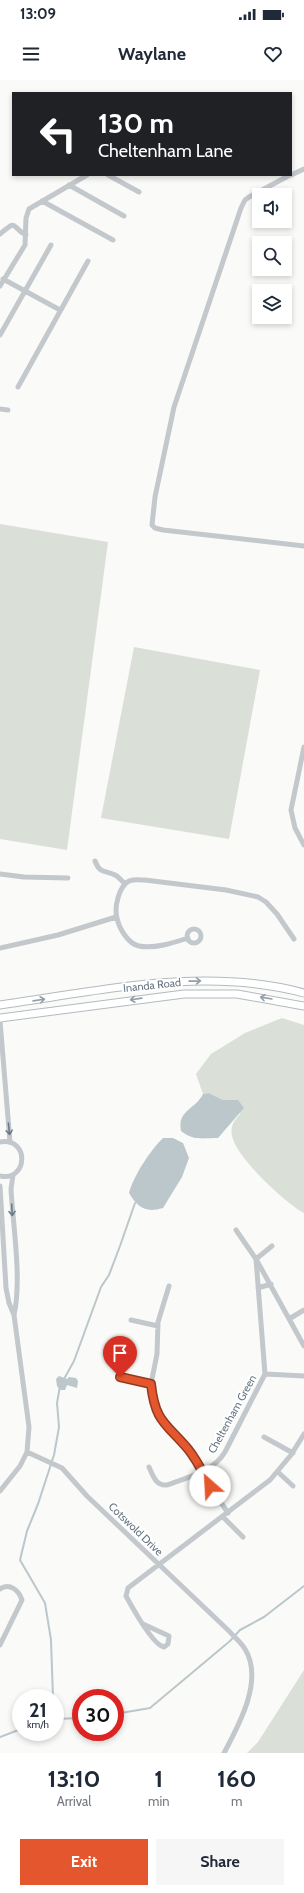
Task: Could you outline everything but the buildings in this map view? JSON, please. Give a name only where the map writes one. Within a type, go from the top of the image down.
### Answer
[{"type":"main road","name":"Inanda Road","points":[[0,1005],[161,983],[192,981],[253,983],[304,993]]},
{"type":"main road","name":"Inanda Road","points":[[0,1018],[184,994],[237,994],[304,1006]]},
{"type":"street","points":[[292,175],[304,169]]},
{"type":"street","points":[[0,286],[25,245],[28,211],[42,200],[85,176]]},
{"type":"street","points":[[110,176],[139,192]]},
{"type":"street","points":[[289,176],[249,196],[241,208],[174,407],[155,497],[152,525],[155,528],[163,530],[304,546]]},
{"type":"street","points":[[69,185],[124,216]]},
{"type":"street","points":[[42,200],[112,240]]},
{"type":"street","points":[[0,234],[7,227],[13,225],[26,235]]},
{"type":"street","points":[[0,336],[50,245]]},
{"type":"street","points":[[18,387],[88,261]]},
{"type":"street","points":[[4,279],[60,310]]},
{"type":"street","points":[[0,409],[8,410]]},
{"type":"street","points":[[304,746],[291,810],[295,828],[304,845]]},
{"type":"street","points":[[94,861],[99,869],[115,875],[125,884]]},
{"type":"street","points":[[0,874],[24,877],[68,878]]},
{"type":"street","points":[[188,938],[161,945],[139,946],[128,940],[116,917],[119,896],[125,884],[132,880],[145,880],[226,890],[258,897],[266,902],[277,914],[294,939]]},
{"type":"street","points":[[0,948],[58,935],[116,917]]},
{"type":"street","points":[[0,1021],[10,1142]]},
{"type":"street","points":[[0,1142],[10,1142],[20,1150],[22,1161],[18,1171],[13,1175],[0,1176]]},
{"type":"street","points":[[13,1175],[11,1189],[17,1288],[17,1303],[14,1315]]},
{"type":"street","points":[[0,1186],[6,1288],[9,1303],[14,1315],[30,1427],[27,1452],[15,1472],[0,1491]]},
{"type":"street","points":[[236,1230],[271,1284],[304,1346]]},
{"type":"street","points":[[3,1246],[14,1245]]},
{"type":"street","points":[[256,1259],[272,1246]]},
{"type":"street","name":"Cheltenham Green","points":[[149,1467],[156,1481],[162,1485],[203,1472],[221,1459],[265,1374],[256,1259]]},
{"type":"street","points":[[258,1288],[271,1284]]},
{"type":"street","points":[[169,1286],[158,1326],[157,1354],[151,1384],[155,1408],[161,1420],[187,1448],[203,1472],[226,1515],[243,1536]]},
{"type":"street","points":[[6,1288],[17,1288]]},
{"type":"street","points":[[289,1319],[304,1310]]},
{"type":"street","points":[[131,1320],[158,1326]]},
{"type":"street","points":[[265,1374],[304,1376]]},
{"type":"street","points":[[120,1377],[151,1384]]},
{"type":"street","points":[[144,1624],[169,1636],[168,1644],[164,1647],[156,1643],[126,1596],[127,1591],[158,1565],[226,1515],[278,1472],[304,1434]]},
{"type":"street","points":[[264,1437],[293,1452]]},
{"type":"street","name":"Cotswold Drive","points":[[27,1452],[67,1472],[87,1496],[229,1631],[245,1649],[251,1662],[252,1682],[243,1712],[224,1753]]},
{"type":"street","points":[[278,1472],[293,1486]]},
{"type":"street","points":[[0,1589],[8,1587],[14,1588],[19,1593],[22,1600],[0,1645]]},
{"type":"shaded area","points":[[0,524],[108,542],[67,850],[0,839]]},
{"type":"shaded area","points":[[134,647],[260,670],[229,839],[101,818]]},
{"type":"shaded area","points":[[282,1018],[304,1025],[304,1213],[285,1200],[262,1179],[235,1145],[232,1136],[232,1126],[240,1114],[238,1100],[223,1100],[209,1093],[203,1094],[196,1074],[211,1054],[245,1033]]},
{"type":"shaded area","points":[[209,1093],[223,1100],[238,1100],[244,1108],[218,1138],[194,1138],[185,1134],[181,1131],[182,1118],[184,1114],[200,1099],[203,1094]]},
{"type":"shaded area","points":[[163,1138],[173,1138],[183,1143],[189,1158],[182,1177],[163,1208],[152,1210],[139,1206],[129,1193],[131,1186],[143,1164]]},
{"type":"shaded area","points":[[59,1376],[67,1379],[69,1377],[76,1378],[78,1381],[77,1388],[67,1385],[65,1390],[60,1390],[57,1386],[56,1379]]},
{"type":"shaded area","points":[[304,1670],[304,1753],[247,1753],[258,1742]]},
{"type":"waterway","points":[[64,1379],[74,1361],[101,1287],[109,1275],[135,1203]]},
{"type":"waterway","points":[[53,1689],[51,1640],[45,1603],[20,1560],[27,1531],[38,1504],[54,1455],[59,1427],[57,1403],[60,1386]]},
{"type":"waterway","points":[[124,1712],[150,1708],[230,1641],[240,1630],[264,1617],[304,1586]]},
{"type":"waterway","points":[[64,1719],[72,1718]]},
{"type":"waterway","points":[[0,1737],[12,1732]]},
{"type":"route","points":[[120,1377],[144,1384],[151,1384],[155,1408],[161,1420],[198,1462],[210,1486]]}]
